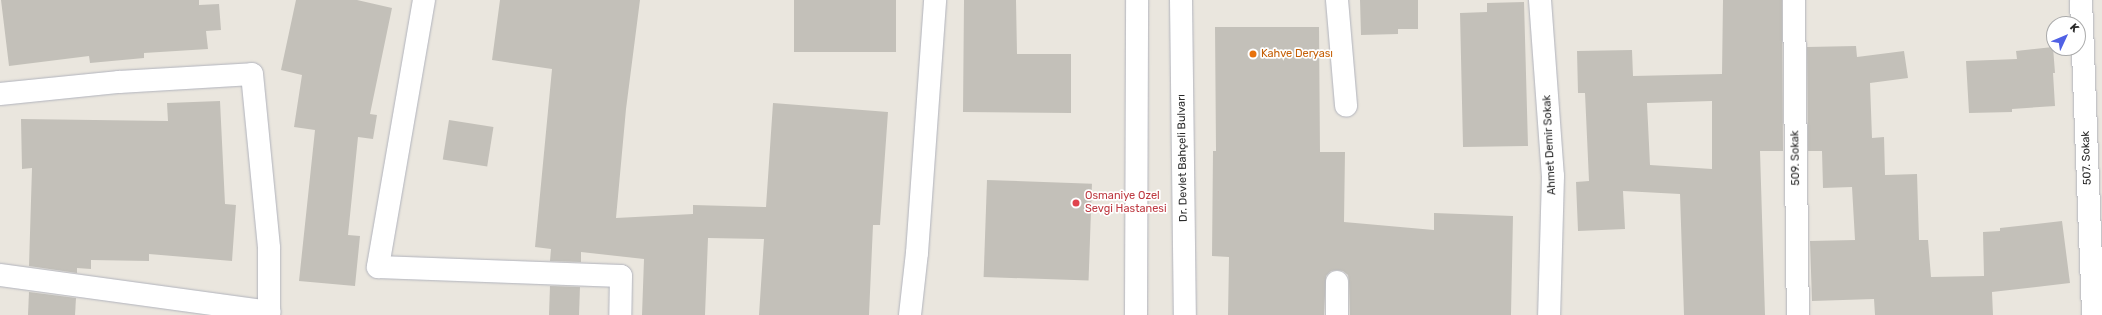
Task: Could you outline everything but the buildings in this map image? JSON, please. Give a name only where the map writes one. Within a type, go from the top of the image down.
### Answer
[{"type":"street","points":[[424,0],[378,267],[621,276],[620,315]]},
{"type":"street","points":[[910,315],[917,253],[935,0]]},
{"type":"street","points":[[1136,315],[1137,0]]},
{"type":"street","name":"Dr. Devlet Bahçeli Bulvarı","points":[[1180,0],[1185,315]]},
{"type":"street","points":[[1337,0],[1346,106]]},
{"type":"street","name":"Ahmet Demir Sokak","points":[[1540,0],[1553,176],[1549,315]]},
{"type":"street","name":"509. Sokak","points":[[1794,0],[1798,315]]},
{"type":"street","name":"507. Sokak","points":[[2081,0],[2093,315]]},
{"type":"street","points":[[0,94],[119,82],[252,74],[269,248],[269,314],[0,275]]},
{"type":"street","points":[[1337,282],[1337,315]]},
{"type":"place","name":"Kahve Deryası","points":[[1253,54]]},
{"type":"place","name":"Osmaniye Ozel Sevgi Hastanesi","points":[[1076,203]]}]
